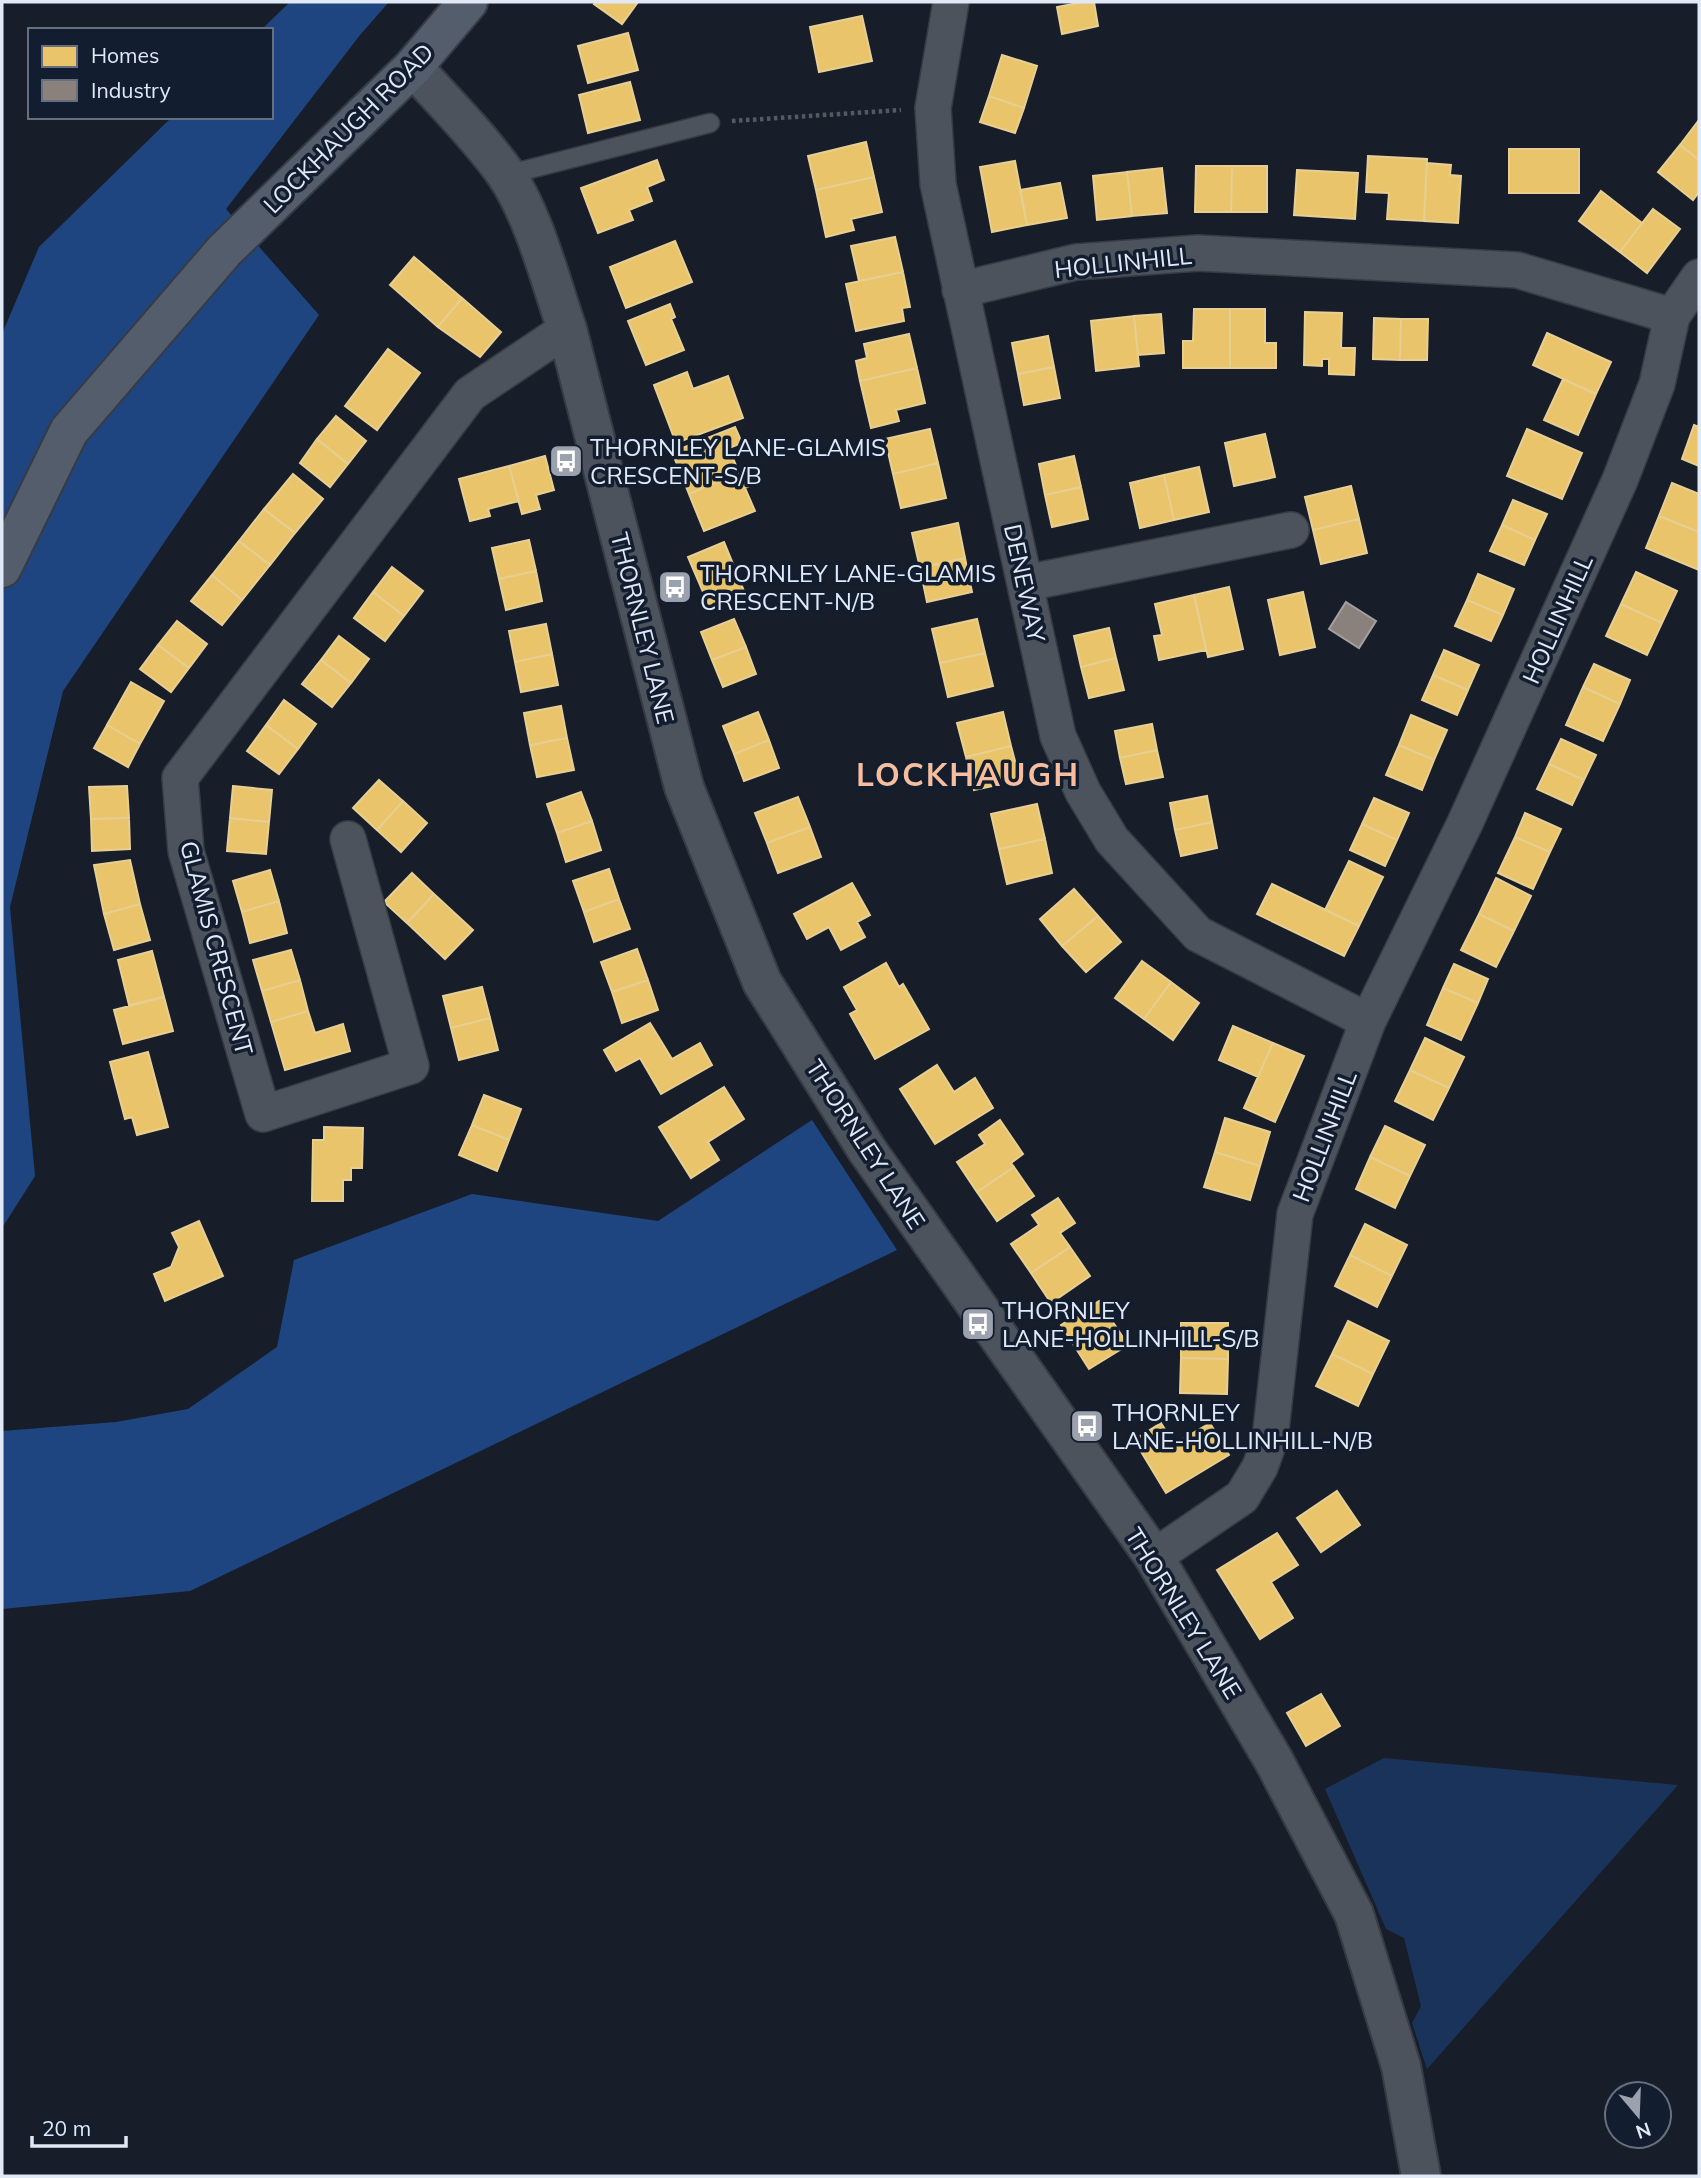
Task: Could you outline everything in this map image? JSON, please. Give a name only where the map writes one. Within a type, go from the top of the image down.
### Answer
[{"type":"main road","name":"LOCKHAUGH ROAD","points":[[2,568],[69,432],[224,251],[413,67],[468,2]]},
{"type":"street","name":"DENEWAY","points":[[951,2],[933,108],[937,184],[1058,736],[1083,792],[1112,840],[1198,934],[1368,1021]]},
{"type":"street","name":"THORNLEY LANE","points":[[413,67],[506,175],[520,202],[567,329],[684,787],[762,982],[867,1150],[1154,1558],[1274,1761],[1354,1914],[1401,2066],[1421,2176]]},
{"type":"street","name":"HOLLINHILL","points":[[960,290],[1076,262],[1198,253],[1517,270],[1672,316],[1657,384],[1620,480],[1465,823],[1368,1021],[1295,1214],[1270,1439],[1260,1467],[1242,1497],[1154,1558]]},
{"type":"street","points":[[1672,316],[1699,277]]},
{"type":"street","name":"GLAMIS CRESCENT","points":[[348,839],[411,1066],[263,1114],[186,852],[180,778],[470,394],[567,329]]},
{"type":"street","points":[[1026,583],[1291,530]]},
{"type":"lane","points":[[506,175],[710,123]]},
{"type":"path","points":[[710,123],[933,108]]},
{"type":"shaded area","points":[[290,2],[389,2],[360,35],[226,209],[319,315],[63,691],[10,907],[35,1176],[2,1228],[2,334],[39,247],[170,119],[273,119],[273,28],[263,28]]},
{"type":"shaded area","points":[[812,1120],[897,1250],[190,1591],[2,1609],[2,1431],[116,1422],[188,1409],[277,1347],[294,1260],[472,1194],[658,1221]]},
{"type":"shaded area","points":[[1384,1758],[1678,1785],[1427,2069],[1412,2023],[1421,2006],[1404,1938],[1386,1929],[1325,1789]]},
{"type":"building: Homes","points":[[638,2],[622,24],[594,4]]},
{"type":"building: Homes","points":[[1094,2],[1098,26],[1062,34],[1057,7]]},
{"type":"building: Homes","points":[[862,16],[872,61],[819,72],[810,27]]},
{"type":"building: Homes","points":[[628,33],[638,70],[588,83],[578,46]]},
{"type":"building: Homes","points":[[1002,55],[1037,66],[1024,108],[989,96]]},
{"type":"building: Homes","points":[[630,82],[640,120],[588,133],[579,95]]},
{"type":"building: Homes","points":[[989,96],[1024,108],[1015,133],[980,122]]},
{"type":"building: Homes","points":[[1699,120],[1699,160],[1680,145]]},
{"type":"building: Homes","points":[[866,142],[874,177],[816,190],[808,156]]},
{"type":"building: Homes","points":[[1680,145],[1699,160],[1699,192],[1693,200],[1658,172]]},
{"type":"building: Homes","points":[[1509,149],[1579,149],[1579,193],[1509,193]]},
{"type":"building: Homes","points":[[1368,156],[1427,159],[1424,221],[1387,219],[1389,193],[1366,192]]},
{"type":"building: Homes","points":[[657,160],[664,180],[647,187],[652,201],[629,210],[633,220],[598,233],[581,188]]},
{"type":"building: Homes","points":[[1015,161],[1027,225],[992,232],[980,167]]},
{"type":"building: Homes","points":[[1427,163],[1451,165],[1450,175],[1461,176],[1458,223],[1424,221]]},
{"type":"building: Homes","points":[[1196,166],[1232,166],[1231,212],[1195,212]]},
{"type":"building: Homes","points":[[1232,166],[1267,166],[1267,212],[1231,212]]},
{"type":"building: Homes","points":[[1162,168],[1167,213],[1132,216],[1127,172]]},
{"type":"building: Homes","points":[[1297,170],[1358,173],[1355,219],[1294,215]]},
{"type":"building: Homes","points":[[1127,172],[1132,216],[1097,220],[1093,176]]},
{"type":"building: Homes","points":[[874,177],[882,212],[851,219],[854,230],[826,237],[816,190]]},
{"type":"building: Homes","points":[[1060,183],[1067,218],[1027,225],[1020,190]]},
{"type":"building: Homes","points":[[1601,191],[1642,223],[1620,252],[1579,221]]},
{"type":"building: Homes","points":[[1653,209],[1680,229],[1647,273],[1620,252]]},
{"type":"building: Homes","points":[[895,237],[903,272],[859,281],[851,246]]},
{"type":"building: Homes","points":[[675,241],[692,282],[626,308],[610,267]]},
{"type":"building: Homes","points":[[414,257],[462,298],[438,327],[390,285]]},
{"type":"building: Homes","points":[[903,272],[910,307],[902,308],[904,321],[856,331],[846,284]]},
{"type":"building: Homes","points":[[462,298],[501,332],[480,357],[438,327]]},
{"type":"building: Homes","points":[[670,304],[675,317],[671,319],[684,350],[646,365],[628,321]]},
{"type":"building: Homes","points":[[1194,309],[1230,309],[1230,368],[1183,368],[1183,341],[1193,341]]},
{"type":"building: Homes","points":[[1230,309],[1265,309],[1265,343],[1276,343],[1276,368],[1230,368]]},
{"type":"building: Homes","points":[[1305,312],[1342,313],[1341,348],[1355,348],[1354,375],[1329,374],[1329,359],[1322,359],[1322,366],[1304,365]]},
{"type":"building: Homes","points":[[1161,314],[1164,353],[1138,355],[1134,316]]},
{"type":"building: Homes","points":[[1134,316],[1139,366],[1096,371],[1091,321]]},
{"type":"building: Homes","points":[[1374,318],[1401,319],[1400,360],[1373,359]]},
{"type":"building: Homes","points":[[1401,319],[1428,319],[1427,360],[1400,360]]},
{"type":"building: Homes","points":[[1547,333],[1611,362],[1596,394],[1533,365]]},
{"type":"building: Homes","points":[[909,334],[917,368],[860,381],[856,361],[867,358],[864,344]]},
{"type":"building: Homes","points":[[1048,336],[1054,367],[1018,374],[1012,343]]},
{"type":"building: Homes","points":[[388,349],[420,373],[377,430],[345,406]]},
{"type":"building: Homes","points":[[1054,367],[1060,398],[1024,405],[1018,374]]},
{"type":"building: Homes","points":[[917,368],[925,403],[896,410],[899,421],[871,428],[860,381]]},
{"type":"building: Homes","points":[[687,372],[693,389],[728,376],[743,418],[676,443],[654,385]]},
{"type":"building: Homes","points":[[1563,379],[1596,394],[1578,435],[1544,420]]},
{"type":"building: Homes","points":[[336,416],[366,441],[348,464],[317,439]]},
{"type":"building: Homes","points":[[1694,425],[1699,427],[1699,466],[1682,459]]},
{"type":"building: Homes","points":[[735,427],[742,443],[729,448],[739,473],[689,494],[672,452]]},
{"type":"building: Homes","points":[[930,429],[938,463],[893,474],[885,439]]},
{"type":"building: Homes","points":[[1527,429],[1582,453],[1562,499],[1507,476]]},
{"type":"building: Homes","points":[[1265,434],[1275,477],[1234,486],[1225,443]]},
{"type":"building: Homes","points":[[317,439],[348,464],[330,487],[300,463]]},
{"type":"building: Homes","points":[[545,456],[554,490],[536,495],[540,509],[522,514],[509,466]]},
{"type":"building: Homes","points":[[1074,456],[1081,487],[1045,495],[1039,464]]},
{"type":"building: Homes","points":[[938,463],[946,498],[901,508],[893,474]]},
{"type":"building: Homes","points":[[509,466],[519,501],[488,509],[490,516],[470,521],[459,479]]},
{"type":"building: Homes","points":[[753,467],[759,482],[745,488],[755,511],[704,531],[689,494]]},
{"type":"building: Homes","points":[[1199,467],[1209,512],[1174,520],[1164,475]]},
{"type":"building: Homes","points":[[293,474],[323,499],[295,533],[264,509]]},
{"type":"building: Homes","points":[[1164,475],[1174,520],[1140,528],[1130,483]]},
{"type":"building: Homes","points":[[1672,483],[1699,494],[1699,532],[1659,516]]},
{"type":"building: Homes","points":[[1351,486],[1359,519],[1313,530],[1305,497]]},
{"type":"building: Homes","points":[[1081,487],[1088,519],[1052,527],[1045,495]]},
{"type":"building: Homes","points":[[1513,500],[1547,514],[1535,540],[1502,525]]},
{"type":"building: Homes","points":[[264,509],[295,533],[270,565],[239,541]]},
{"type":"building: Homes","points":[[1659,516],[1699,532],[1699,570],[1646,548]]},
{"type":"building: Homes","points":[[1359,519],[1367,553],[1321,564],[1313,530]]},
{"type":"building: Homes","points":[[958,523],[965,558],[920,568],[912,533]]},
{"type":"building: Homes","points":[[1502,525],[1535,540],[1524,565],[1490,551]]},
{"type":"building: Homes","points":[[529,540],[536,571],[499,579],[492,548]]},
{"type":"building: Homes","points":[[239,541],[270,565],[242,600],[212,575]]},
{"type":"building: Homes","points":[[724,542],[744,591],[709,606],[688,557]]},
{"type":"building: Homes","points":[[965,558],[972,592],[927,602],[920,568]]},
{"type":"building: Homes","points":[[392,567],[423,591],[404,616],[373,592]]},
{"type":"building: Homes","points":[[536,571],[542,601],[506,610],[499,579]]},
{"type":"building: Homes","points":[[1636,572],[1677,591],[1662,623],[1621,604]]},
{"type":"building: Homes","points":[[1478,574],[1514,589],[1503,615],[1467,600]]},
{"type":"building: Homes","points":[[212,575],[242,600],[222,625],[191,601]]},
{"type":"building: Homes","points":[[1229,587],[1243,649],[1208,657],[1194,595]]},
{"type":"building: Homes","points":[[373,592],[404,616],[385,641],[354,618]]},
{"type":"building: Homes","points":[[1303,592],[1315,647],[1280,655],[1268,600]]},
{"type":"building: Homes","points":[[1194,595],[1206,650],[1159,660],[1154,636],[1162,635],[1155,604]]},
{"type":"building: Homes","points":[[1467,600],[1503,615],[1491,641],[1455,626]]},
{"type":"building: Homes","points":[[1621,604],[1662,623],[1647,655],[1606,636]]},
{"type":"building: Homes","points":[[734,619],[746,647],[712,660],[701,632]]},
{"type":"building: Homes","points":[[977,619],[985,653],[940,663],[932,629]]},
{"type":"building: Homes","points":[[177,621],[207,644],[189,668],[158,645]]},
{"type":"building: Homes","points":[[546,624],[552,654],[515,662],[509,631]]},
{"type":"building: Homes","points":[[1109,628],[1116,658],[1081,667],[1074,636]]},
{"type":"building: Homes","points":[[339,636],[369,659],[351,683],[321,660]]},
{"type":"building: Homes","points":[[158,645],[189,668],[171,692],[140,669]]},
{"type":"building: Homes","points":[[746,647],[756,674],[723,687],[712,660]]},
{"type":"building: Homes","points":[[1444,650],[1479,665],[1468,690],[1433,675]]},
{"type":"building: Homes","points":[[985,653],[993,686],[948,697],[940,663]]},
{"type":"building: Homes","points":[[552,654],[558,685],[521,692],[515,662]]},
{"type":"building: Homes","points":[[1116,658],[1124,690],[1089,698],[1081,667]]},
{"type":"building: Homes","points":[[321,660],[351,683],[332,707],[302,684]]},
{"type":"building: Homes","points":[[1594,664],[1630,680],[1620,704],[1583,687]]},
{"type":"building: Homes","points":[[1433,675],[1468,690],[1457,715],[1422,700]]},
{"type":"building: Homes","points":[[131,682],[164,701],[140,744],[107,725]]},
{"type":"building: Homes","points":[[1583,687],[1620,704],[1603,741],[1566,725]]},
{"type":"building: Homes","points":[[284,700],[316,724],[298,749],[266,725]]},
{"type":"building: Homes","points":[[561,706],[567,738],[530,745],[524,713]]},
{"type":"building: Homes","points":[[758,712],[769,740],[734,754],[723,726]]},
{"type":"building: Homes","points":[[1003,712],[1011,746],[966,757],[957,723]]},
{"type":"building: Homes","points":[[1411,715],[1447,730],[1434,760],[1399,745]]},
{"type":"building: Homes","points":[[1152,724],[1157,750],[1120,758],[1115,731]]},
{"type":"building: Homes","points":[[107,725],[140,744],[128,767],[94,748]]},
{"type":"building: Homes","points":[[266,725],[298,749],[279,774],[247,751]]},
{"type":"building: Homes","points":[[567,738],[574,770],[537,777],[530,745]]},
{"type":"building: Homes","points":[[1561,739],[1596,755],[1584,780],[1549,764]]},
{"type":"building: Homes","points":[[769,740],[779,768],[744,781],[734,754]]},
{"type":"building: Homes","points":[[1399,745],[1434,760],[1422,790],[1386,775]]},
{"type":"building: Homes","points":[[1011,746],[1020,780],[974,790],[966,757]]},
{"type":"building: Homes","points":[[1157,750],[1163,777],[1126,784],[1120,758]]},
{"type":"building: Homes","points":[[1549,764],[1584,780],[1572,805],[1537,789]]},
{"type":"building: Homes","points":[[379,780],[403,801],[377,830],[353,808]]},
{"type":"building: Homes","points":[[127,786],[129,818],[91,819],[89,787]]},
{"type":"building: Homes","points":[[233,786],[272,790],[269,822],[230,818]]},
{"type":"building: Homes","points":[[581,792],[592,821],[557,833],[547,804]]},
{"type":"building: Homes","points":[[1207,796],[1212,822],[1175,830],[1170,803]]},
{"type":"building: Homes","points":[[798,797],[810,827],[767,843],[755,813]]},
{"type":"building: Homes","points":[[1374,798],[1409,813],[1397,840],[1362,824]]},
{"type":"building: Homes","points":[[403,801],[427,823],[401,852],[377,830]]},
{"type":"building: Homes","points":[[1037,804],[1045,839],[999,849],[991,814]]},
{"type":"building: Homes","points":[[1525,813],[1561,829],[1550,852],[1515,837]]},
{"type":"building: Homes","points":[[129,818],[130,849],[92,851],[91,819]]},
{"type":"building: Homes","points":[[230,818],[269,822],[266,854],[227,851]]},
{"type":"building: Homes","points":[[592,821],[601,850],[566,862],[557,833]]},
{"type":"building: Homes","points":[[1212,822],[1217,848],[1181,856],[1175,830]]},
{"type":"building: Homes","points":[[1362,824],[1397,840],[1385,866],[1350,850]]},
{"type":"building: Homes","points":[[810,827],[821,857],[778,873],[767,843]]},
{"type":"building: Homes","points":[[1515,837],[1550,852],[1533,889],[1498,873]]},
{"type":"building: Homes","points":[[1045,839],[1052,873],[1007,884],[999,849]]},
{"type":"building: Homes","points":[[130,860],[140,904],[104,914],[94,865]]},
{"type":"building: Homes","points":[[1349,861],[1383,877],[1359,926],[1325,910]]},
{"type":"building: Homes","points":[[609,869],[619,899],[584,912],[573,881]]},
{"type":"building: Homes","points":[[270,870],[279,901],[242,912],[233,881]]},
{"type":"building: Homes","points":[[412,873],[434,894],[407,923],[384,902]]},
{"type":"building: Homes","points":[[1496,878],[1531,896],[1514,931],[1479,914]]},
{"type":"building: Homes","points":[[852,883],[870,915],[857,922],[865,937],[841,950],[829,927],[807,939],[794,914]]},
{"type":"building: Homes","points":[[1272,884],[1359,926],[1344,956],[1257,914]]},
{"type":"building: Homes","points":[[1074,889],[1098,916],[1062,946],[1040,919]]},
{"type":"building: Homes","points":[[434,894],[473,930],[445,959],[407,923]]},
{"type":"building: Homes","points":[[619,899],[630,929],[594,942],[584,912]]},
{"type":"building: Homes","points":[[279,901],[287,933],[250,943],[242,912]]},
{"type":"building: Homes","points":[[140,904],[150,940],[114,950],[104,914]]},
{"type":"building: Homes","points":[[1479,914],[1514,931],[1496,967],[1461,950]]},
{"type":"building: Homes","points":[[1098,916],[1121,942],[1086,972],[1062,946]]},
{"type":"building: Homes","points":[[637,949],[648,980],[612,992],[601,962]]},
{"type":"building: Homes","points":[[291,950],[300,980],[262,991],[253,960]]},
{"type":"building: Homes","points":[[152,951],[164,997],[129,1005],[118,960]]},
{"type":"building: Homes","points":[[1142,961],[1171,982],[1144,1019],[1115,998]]},
{"type":"building: Homes","points":[[886,963],[899,987],[903,984],[929,1029],[875,1059],[850,1014],[857,1010],[844,987]]},
{"type":"building: Homes","points":[[1454,964],[1488,979],[1478,1003],[1443,988]]},
{"type":"building: Homes","points":[[300,980],[308,1011],[271,1022],[262,991]]},
{"type":"building: Homes","points":[[648,980],[658,1010],[622,1023],[612,992]]},
{"type":"building: Homes","points":[[1171,982],[1199,1003],[1173,1040],[1144,1019]]},
{"type":"building: Homes","points":[[482,987],[490,1018],[451,1028],[443,996]]},
{"type":"building: Homes","points":[[1443,988],[1478,1003],[1461,1040],[1427,1025]]},
{"type":"building: Homes","points":[[164,997],[173,1031],[123,1044],[114,1010]]},
{"type":"building: Homes","points":[[308,1011],[315,1033],[343,1024],[350,1051],[285,1070],[271,1022]]},
{"type":"building: Homes","points":[[490,1018],[498,1050],[459,1060],[451,1028]]},
{"type":"building: Homes","points":[[650,1023],[672,1059],[700,1043],[712,1065],[661,1094],[640,1058],[616,1071],[604,1050]]},
{"type":"building: Homes","points":[[1233,1026],[1273,1043],[1258,1077],[1219,1060]]},
{"type":"building: Homes","points":[[1425,1038],[1464,1057],[1449,1088],[1410,1070]]},
{"type":"building: Homes","points":[[1273,1043],[1304,1056],[1275,1122],[1244,1108]]},
{"type":"building: Homes","points":[[148,1052],[168,1127],[137,1135],[132,1117],[125,1119],[110,1062]]},
{"type":"building: Homes","points":[[937,1065],[954,1092],[975,1078],[993,1108],[935,1144],[900,1089]]},
{"type":"building: Homes","points":[[1410,1070],[1449,1088],[1433,1120],[1395,1101]]},
{"type":"building: Homes","points":[[724,1087],[744,1119],[708,1142],[719,1160],[691,1178],[659,1127]]},
{"type":"building: Homes","points":[[484,1095],[521,1109],[509,1140],[472,1125]]},
{"type":"building: Homes","points":[[1225,1118],[1270,1132],[1260,1166],[1215,1152]]},
{"type":"building: Homes","points":[[1000,1120],[1023,1154],[1011,1163],[1014,1167],[977,1192],[957,1162],[985,1144],[979,1135]]},
{"type":"building: Homes","points":[[472,1125],[509,1140],[497,1171],[459,1155]]},
{"type":"building: Homes","points":[[1385,1126],[1425,1145],[1410,1176],[1370,1157]]},
{"type":"building: Homes","points":[[324,1127],[363,1128],[362,1168],[351,1168],[351,1180],[343,1180],[343,1201],[312,1201],[313,1140],[324,1140]]},
{"type":"building: Homes","points":[[1215,1152],[1260,1166],[1250,1200],[1204,1187]]},
{"type":"building: Homes","points":[[1370,1157],[1410,1176],[1395,1208],[1356,1189]]},
{"type":"building: Homes","points":[[1014,1167],[1034,1196],[997,1221],[977,1192]]},
{"type":"building: Homes","points":[[1058,1198],[1075,1223],[1060,1233],[1070,1247],[1031,1273],[1011,1244],[1039,1225],[1032,1215]]},
{"type":"building: Homes","points":[[199,1221],[223,1276],[165,1301],[154,1274],[171,1267],[179,1247],[172,1233]]},
{"type":"building: Homes","points":[[1365,1224],[1407,1245],[1392,1276],[1350,1255]]},
{"type":"building: Homes","points":[[1070,1247],[1090,1276],[1051,1303],[1031,1273]]},
{"type":"building: Homes","points":[[1350,1255],[1392,1276],[1377,1307],[1335,1286]]},
{"type":"building: Homes","points":[[1099,1301],[1128,1345],[1089,1369],[1061,1325]]},
{"type":"building: Homes","points":[[1348,1321],[1389,1341],[1373,1374],[1332,1354]]},
{"type":"building: Homes","points":[[1181,1323],[1228,1323],[1228,1359],[1181,1358]]},
{"type":"building: Homes","points":[[1332,1354],[1373,1374],[1358,1406],[1316,1386]]},
{"type":"building: Homes","points":[[1181,1358],[1228,1359],[1227,1394],[1180,1393]]},
{"type":"building: Homes","points":[[1161,1423],[1174,1444],[1210,1423],[1229,1455],[1166,1493],[1134,1440]]},
{"type":"building: Homes","points":[[1337,1491],[1360,1525],[1321,1552],[1297,1518]]},
{"type":"building: Homes","points":[[1277,1533],[1298,1565],[1271,1582],[1293,1618],[1260,1639],[1217,1570]]},
{"type":"building: Homes","points":[[1321,1694],[1340,1726],[1306,1746],[1287,1713]]},
{"type":"building: Industry","points":[[1346,602],[1376,621],[1359,648],[1329,629]]},
{"type":"place","name":"THORNLEY LANE-GLAMIS CRESCENT-S/B","points":[[566,461]]},
{"type":"place","name":"THORNLEY LANE-GLAMIS CRESCENT-N/B","points":[[675,587]]},
{"type":"place","name":"THORNLEY LANE-HOLLINHILL-S/B","points":[[978,1324]]},
{"type":"place","name":"THORNLEY LANE-HOLLINHILL-N/B","points":[[1087,1426]]},
{"type":"district","name":"LOCKHAUGH","points":[[968,774]]}]
